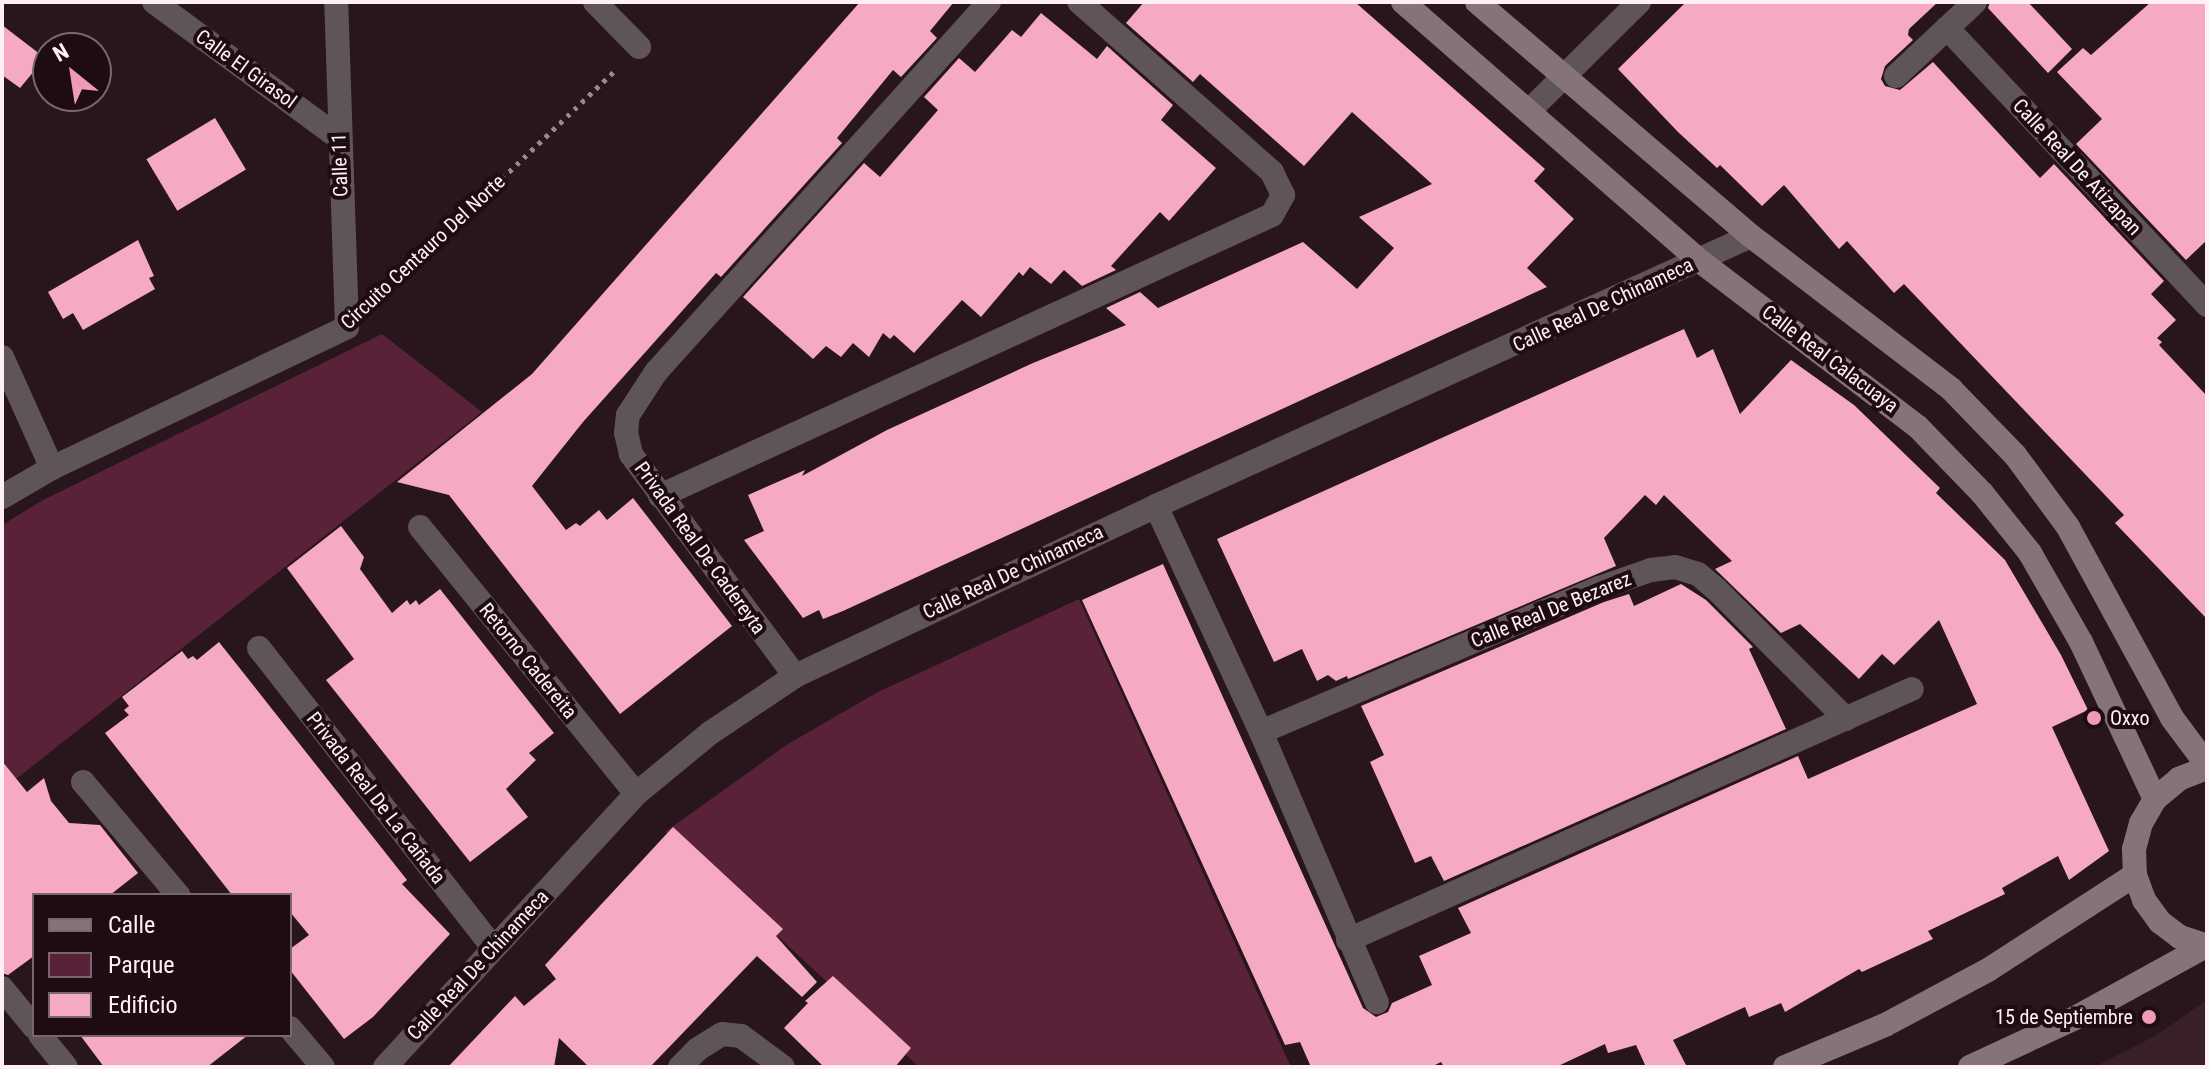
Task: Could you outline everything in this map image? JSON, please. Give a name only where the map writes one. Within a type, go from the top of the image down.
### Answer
[{"type":"street","name":"Calle El Girasol","points":[[154,2],[338,137]]},
{"type":"street","name":"Calle 11","points":[[336,2],[338,137],[347,327]]},
{"type":"street","points":[[595,2],[639,47]]},
{"type":"street","name":"Privada Real De Cadereyta","points":[[795,676],[631,454],[626,433],[628,415],[656,372],[989,2]]},
{"type":"street","points":[[660,496],[1272,215],[1283,195],[1272,172],[1079,2]]},
{"type":"street","name":"Calle Real Calacuaya","points":[[1403,2],[1700,261],[1918,427],[1982,493],[2030,553],[2081,642],[2155,799]]},
{"type":"street","points":[[1477,2],[1751,236],[1951,389],[2015,455],[2068,527],[2172,718],[2207,767],[2179,779],[2155,799],[2141,823],[2134,849],[2135,875],[2144,900],[2160,922],[2180,937],[2206,946]]},
{"type":"street","points":[[1529,111],[1639,2]]},
{"type":"street","points":[[1896,76],[1975,2]]},
{"type":"street","name":"Calle Real De Atizapan","points":[[1947,28],[2207,305]]},
{"type":"street","name":"Calle Real De Chinameca","points":[[385,1067],[636,794],[710,733],[795,676],[1156,506],[1751,236]]},
{"type":"street","name":"Circuito Centauro Del Norte","points":[[2,497],[52,468],[347,327]]},
{"type":"street","points":[[2,357],[52,468]]},
{"type":"street","points":[[1156,506],[1261,732],[1377,1002]]},
{"type":"street","name":"Retorno Cadereita","points":[[420,527],[636,794]]},
{"type":"street","name":"Calle Real De Bezarez","points":[[1261,732],[1599,588],[1651,570],[1675,567],[1698,574],[1716,589],[1846,719]]},
{"type":"street","name":"Privada Real De La Cañada","points":[[259,648],[493,948]]},
{"type":"street","points":[[1348,940],[1912,689]]},
{"type":"street","points":[[83,782],[176,893]]},
{"type":"street","points":[[1785,1067],[1885,1025],[1988,970],[2135,875]]},
{"type":"street","points":[[1970,1067],[2073,1019],[2206,946]]},
{"type":"street","points":[[2,988],[32,1025]]},
{"type":"street","points":[[292,1030],[323,1067]]},
{"type":"street","points":[[680,1067],[698,1049],[722,1034],[741,1036],[783,1067]]},
{"type":"street","points":[[42,1037],[66,1067]]},
{"type":"path","name":"Circuito Centauro Del Norte","points":[[347,327],[639,47]]},
{"type":"shaded area","points":[[2207,1000],[2207,1067],[2094,1067],[2155,1036]]},
{"type":"green space","points":[[382,334],[482,412],[2,790],[2,525],[43,500]]},
{"type":"green space","points":[[1079,599],[1291,1067],[919,1067],[665,832],[788,744],[878,692]]},
{"type":"building","points":[[860,2],[954,2],[930,31],[937,38],[901,77],[893,70],[837,138],[842,143],[721,277],[716,273],[583,422],[532,486],[566,530],[576,523],[580,526],[599,510],[607,520],[633,498],[732,626],[620,714],[449,495],[397,482],[532,374]]},
{"type":"building","points":[[1144,2],[1355,2],[1545,169],[1534,181],[1574,219],[1527,268],[1547,287],[843,611],[823,619],[819,610],[803,618],[744,540],[764,531],[748,495],[805,470],[802,476],[887,430],[1033,363],[1126,325],[1106,308],[1140,292],[1158,308],[1303,242],[1357,289],[1394,248],[1359,217],[1432,184],[1352,112],[1304,166],[1200,74],[1193,82],[1126,23]]},
{"type":"building","points":[[1686,2],[1938,2],[1909,29],[1908,35],[1913,40],[1885,66],[1881,79],[1885,86],[1900,90],[1933,62],[2040,178],[2054,164],[2164,281],[2151,294],[2176,320],[2157,338],[2162,342],[2159,345],[2207,396],[2207,619],[2115,523],[2124,515],[1904,284],[1894,293],[1847,241],[1839,249],[1784,185],[1762,206],[1720,165],[1717,168],[1678,132],[1618,69]]},
{"type":"building","points":[[1990,2],[2028,2],[2072,49],[2048,73],[1988,8]]},
{"type":"building","points":[[2151,2],[2207,2],[2207,240],[2186,260],[2076,144],[2102,119],[2057,72],[2083,48],[2091,55]]},
{"type":"building","points":[[1041,13],[1097,59],[1107,46],[1173,105],[1161,120],[1216,168],[1169,221],[1160,212],[1111,266],[1116,270],[1082,286],[1064,270],[1051,284],[1030,267],[1023,276],[1019,272],[981,317],[962,300],[914,353],[894,335],[890,339],[883,333],[869,357],[853,343],[841,357],[826,346],[813,359],[743,297],[864,163],[880,177],[938,110],[924,97],[959,58],[975,72],[1012,30],[1021,37]]},
{"type":"building","points":[[2,25],[32,48],[32,74],[20,88],[2,75]]},
{"type":"building","points":[[215,118],[246,169],[177,211],[146,159]]},
{"type":"building","points":[[138,240],[154,276],[149,278],[155,289],[83,330],[73,313],[63,319],[48,292]]},
{"type":"building","points":[[1684,329],[1697,358],[1713,349],[1740,414],[1791,360],[1854,405],[1940,488],[1936,493],[2005,560],[2061,655],[2088,710],[2052,727],[2109,851],[2069,880],[2058,856],[2002,888],[2005,894],[1928,931],[1933,939],[1862,972],[1859,969],[1785,1012],[1781,1003],[1749,1017],[1745,1007],[1673,1040],[1687,1067],[1646,1067],[1636,1045],[1608,1053],[1605,1044],[1556,1067],[1444,1067],[1441,1062],[1431,1067],[1311,1067],[1300,1042],[1285,1045],[1082,600],[1163,564],[1363,1008],[1376,1017],[1388,1012],[1392,1003],[1432,985],[1419,956],[1471,933],[1458,908],[1798,756],[1808,779],[1977,704],[1939,620],[1894,665],[1882,654],[1859,679],[1800,624],[1781,633],[1715,569],[1732,561],[1664,495],[1656,505],[1645,495],[1604,538],[1616,566],[1348,679],[1347,676],[1336,681],[1328,675],[1317,681],[1302,649],[1274,662],[1217,539]]},
{"type":"building","points":[[341,526],[364,557],[360,569],[392,613],[407,600],[410,605],[416,600],[419,605],[440,589],[554,733],[529,753],[536,760],[506,789],[528,817],[470,862],[326,680],[354,659],[287,568]]},
{"type":"building","points":[[1681,584],[1706,600],[1753,647],[1749,649],[1786,729],[1444,881],[1431,856],[1415,863],[1370,762],[1384,755],[1361,706],[1604,602],[1629,594],[1634,606]]},
{"type":"building","points":[[219,642],[407,880],[402,884],[450,934],[373,1017],[344,1039],[292,973],[292,948],[309,935],[292,914],[292,893],[230,893],[105,733],[129,715],[124,710],[129,706],[122,697],[182,651],[188,659],[193,656],[197,660]]},
{"type":"building","points":[[2,761],[27,792],[44,778],[51,801],[69,823],[100,825],[138,873],[113,893],[32,893],[32,957],[8,975],[2,973]]},
{"type":"building","points":[[673,827],[783,929],[776,936],[817,982],[802,997],[757,956],[650,1067],[589,1067],[559,1038],[554,1067],[448,1067],[515,996],[524,1006],[556,979],[545,965]]},
{"type":"building","points":[[833,976],[911,1048],[895,1067],[824,1067],[784,1028],[808,1003],[805,1001]]},
{"type":"building","points":[[82,1037],[245,1037],[207,1067],[104,1067]]},
{"type":"place","name":"Oxxo","points":[[2094,718]]},
{"type":"place","name":"15 de Septiembre","points":[[2149,1017]]}]
